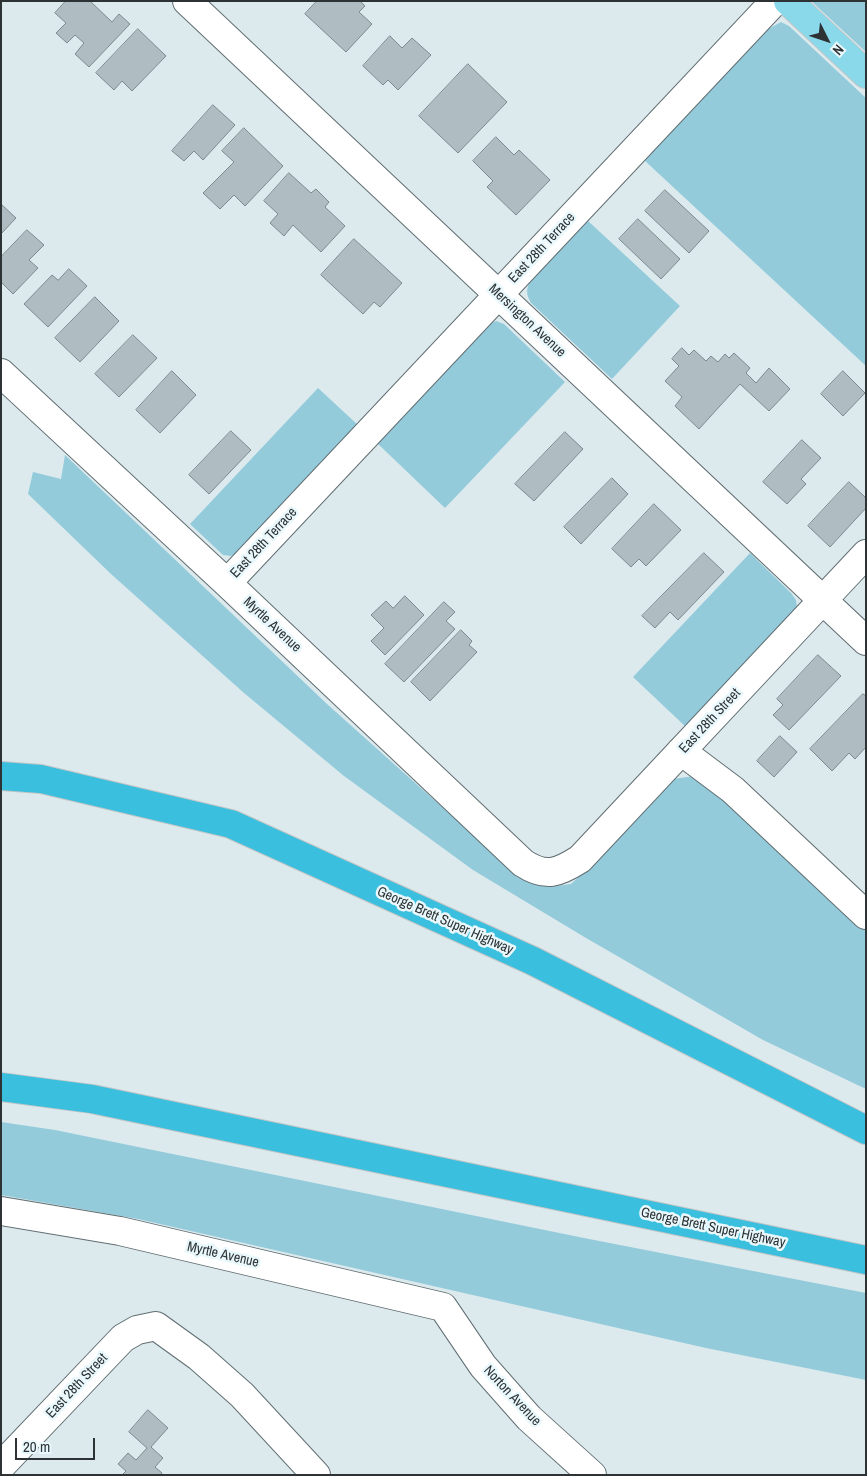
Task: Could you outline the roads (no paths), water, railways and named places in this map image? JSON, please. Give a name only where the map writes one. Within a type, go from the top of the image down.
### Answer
[{"type":"highway","name":"George Brett Super Highway","points":[[1,776],[41,778],[231,824],[534,961],[866,1130]]},
{"type":"highway","name":"George Brett Super Highway","points":[[1,1087],[92,1099],[866,1260]]},
{"type":"main road","points":[[788,1],[866,74]]},
{"type":"street","name":"Mersington Avenue","points":[[187,1],[866,641]]},
{"type":"street","name":"East 28th Terrace","points":[[227,583],[775,1]]},
{"type":"street","name":"Myrtle Avenue","points":[[1,373],[227,583],[523,863],[535,871],[545,872]]},
{"type":"street","name":"East 28th Street","points":[[545,872],[561,871],[580,859],[866,554]]},
{"type":"street","points":[[681,751],[733,790],[866,915]]},
{"type":"street","name":"Myrtle Avenue","points":[[1,1211],[120,1231],[443,1307]]},
{"type":"street","name":"Norton Avenue","points":[[443,1307],[483,1366],[529,1418],[592,1475]]},
{"type":"street","name":"East 28th Street","points":[[4,1467],[111,1349],[123,1338],[137,1330],[156,1326],[199,1357],[242,1395],[316,1475]]}]
